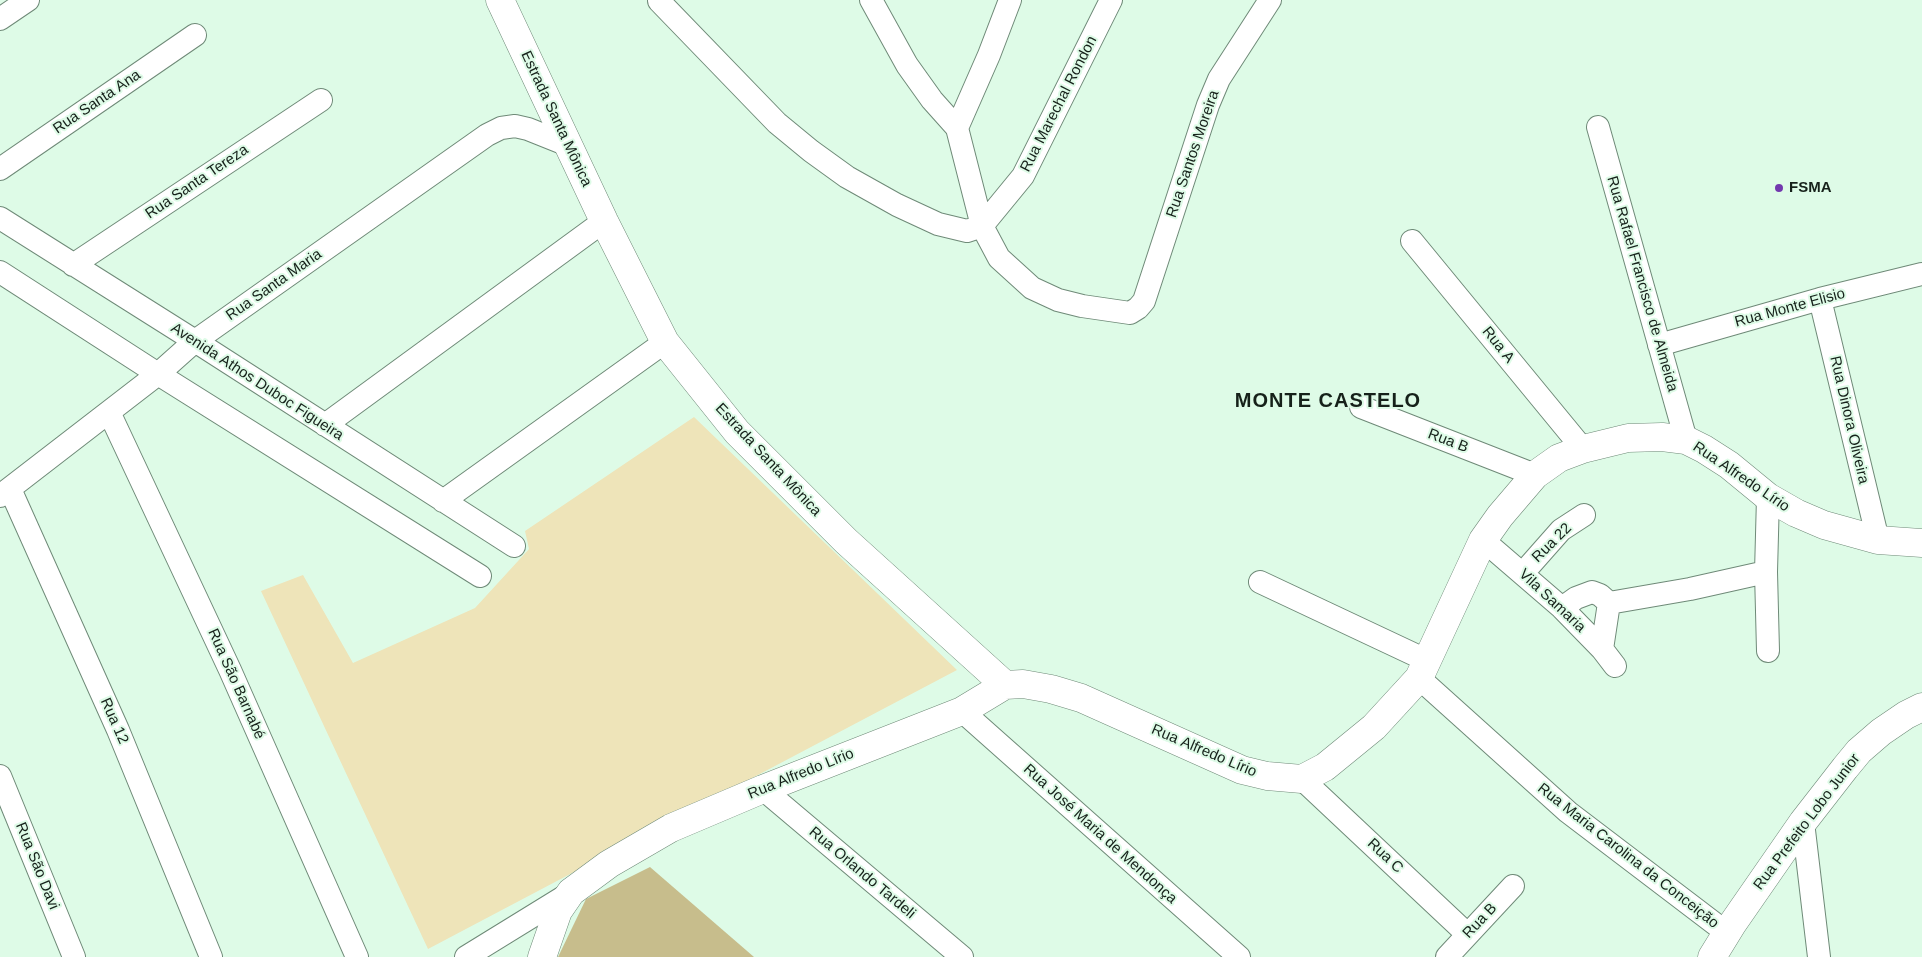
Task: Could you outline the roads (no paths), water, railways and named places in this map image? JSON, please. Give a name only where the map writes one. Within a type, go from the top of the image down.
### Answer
[{"type":"main road","name":"Estrada Santa Mônica","points":[[500,0],[604,221],[665,342],[744,439],[846,541],[1005,685]]},
{"type":"main road","name":"Rua Alfredo Lírio","points":[[542,957],[558,911],[571,892],[609,864],[671,828],[763,789],[962,711],[1005,685],[1023,684],[1051,689],[1081,698],[1242,770],[1266,776],[1302,778],[1325,767],[1374,727],[1423,670],[1483,540],[1500,516],[1535,474],[1559,458],[1583,449],[1628,438],[1662,437],[1686,440],[1729,465],[1768,497],[1796,513],[1824,525],[1878,540],[1922,544]]},
{"type":"main road","name":"Rua Prefeito Lobo Junior","points":[[1712,957],[1803,822],[1859,752],[1880,732],[1906,714],[1922,707]]},
{"type":"street","points":[[0,19],[28,0]]},
{"type":"street","points":[[659,1],[777,123],[847,177],[938,224],[967,231],[982,226],[957,128],[932,100],[907,65],[871,0]]},
{"type":"street","points":[[957,128],[989,55],[1010,0]]},
{"type":"street","name":"Rua Marechal Rondon","points":[[982,226],[1023,176],[1111,0]]},
{"type":"street","name":"Rua Santos Moreira","points":[[982,226],[999,258],[1032,288],[1058,300],[1082,306],[1130,314],[1138,308],[1144,301],[1208,105],[1219,78],[1270,0]]},
{"type":"street","name":"Rua Santa Ana","points":[[0,169],[195,35]]},
{"type":"street","name":"Rua Santa Tereza","points":[[73,265],[321,100]]},
{"type":"street","name":"Rua Santa Maria","points":[[5,492],[158,374],[195,341],[487,135],[501,128],[515,126],[528,129],[568,145]]},
{"type":"street","name":"Rua Rafael Francisco de Almeida","points":[[1598,127],[1686,440]]},
{"type":"street","name":"Avenida Athos Duboc Figueira","points":[[0,218],[514,546]]},
{"type":"street","points":[[325,426],[604,221]]},
{"type":"street","name":"Rua A","points":[[1412,241],[1583,449]]},
{"type":"street","points":[[0,272],[158,374],[480,576]]},
{"type":"street","name":"Rua Monte Elisio","points":[[1659,345],[1820,299],[1922,274]]},
{"type":"street","name":"Rua Dinora Oliveira","points":[[1820,299],[1878,540]]},
{"type":"street","points":[[443,501],[665,342]]},
{"type":"street","name":"Rua B","points":[[1361,407],[1535,474]]},
{"type":"street","name":"Rua São Barnabé","points":[[109,412],[230,670],[357,957]]},
{"type":"street","name":"Rua 12","points":[[5,492],[118,730],[211,957]]},
{"type":"street","points":[[1768,497],[1766,572],[1768,651]]},
{"type":"street","name":"Rua 22","points":[[1523,573],[1561,530],[1584,515]]},
{"type":"street","name":"Vila Samaria","points":[[1483,540],[1562,608],[1609,657],[1609,603]]},
{"type":"street","points":[[1562,608],[1576,598],[1592,592],[1600,595],[1609,603],[1690,589],[1766,572]]},
{"type":"street","points":[[1260,582],[1423,670]]},
{"type":"street","name":"Rua Maria Carolina da Conceição","points":[[1423,670],[1568,812],[1727,933]]},
{"type":"street","name":"Rua José Maria de Mendonça","points":[[962,711],[1239,957]]},
{"type":"street","name":"Rua São Davi","points":[[0,776],[74,957]]},
{"type":"street","name":"Rua C","points":[[1302,778],[1467,934]]},
{"type":"street","name":"Rua Orlando Tardeli","points":[[763,789],[962,957]]},
{"type":"street","points":[[1803,822],[1819,957]]},
{"type":"street","name":"Rua B","points":[[1447,957],[1513,886]]},
{"type":"street","points":[[466,957],[571,892]]},
{"type":"place","name":"FSMA","points":[[1779,188]]},
{"type":"district","name":"MONTE CASTELO","points":[[1328,401]]}]
